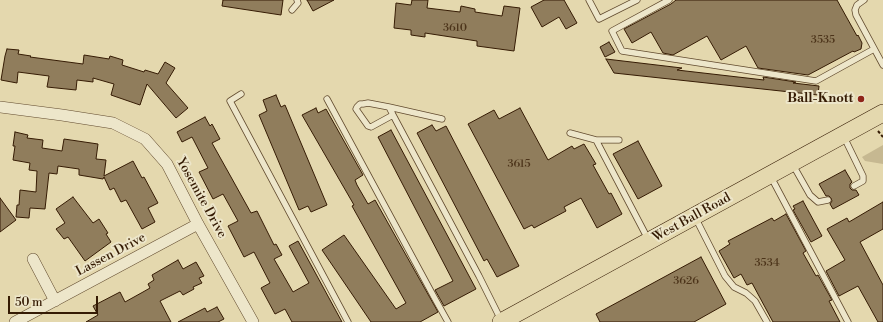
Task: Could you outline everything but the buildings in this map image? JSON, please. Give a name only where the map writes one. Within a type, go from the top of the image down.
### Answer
[{"type":"main road","name":"West Ball Road","points":[[501,322],[883,113]]},
{"type":"street","name":"Yosemite Drive","points":[[0,107],[113,123],[145,139],[167,164],[198,224],[253,322]]},
{"type":"street","name":"Lassen Drive","points":[[15,322],[198,224]]},
{"type":"street","points":[[33,259],[55,301]]},
{"type":"lane","points":[[292,10],[298,3],[297,0]]},
{"type":"lane","points":[[589,0],[599,19],[636,0]]},
{"type":"lane","points":[[669,0],[612,31],[622,51],[816,81],[874,48]]},
{"type":"lane","points":[[864,0],[856,5],[856,15],[883,65]]},
{"type":"lane","points":[[240,94],[230,101],[348,322]]},
{"type":"lane","points":[[327,99],[448,322]]},
{"type":"lane","points":[[393,115],[371,127],[368,126],[356,109],[360,104],[368,103],[442,119]]},
{"type":"lane","points":[[389,107],[479,276],[501,322]]},
{"type":"lane","points":[[570,133],[596,140],[619,140]]},
{"type":"lane","points":[[843,135],[863,176],[862,181],[854,186]]},
{"type":"lane","points":[[596,140],[650,241]]},
{"type":"lane","points":[[792,163],[810,195],[818,202],[828,200]]},
{"type":"lane","points":[[770,175],[848,322]]},
{"type":"lane","points":[[695,216],[726,276],[734,287],[746,293],[755,301],[767,322]]},
{"type":"shaded area","points":[[883,145],[883,164],[865,161],[862,157]]},
{"type":"place","name":"Ball-Knott","points":[[861,99]]}]
